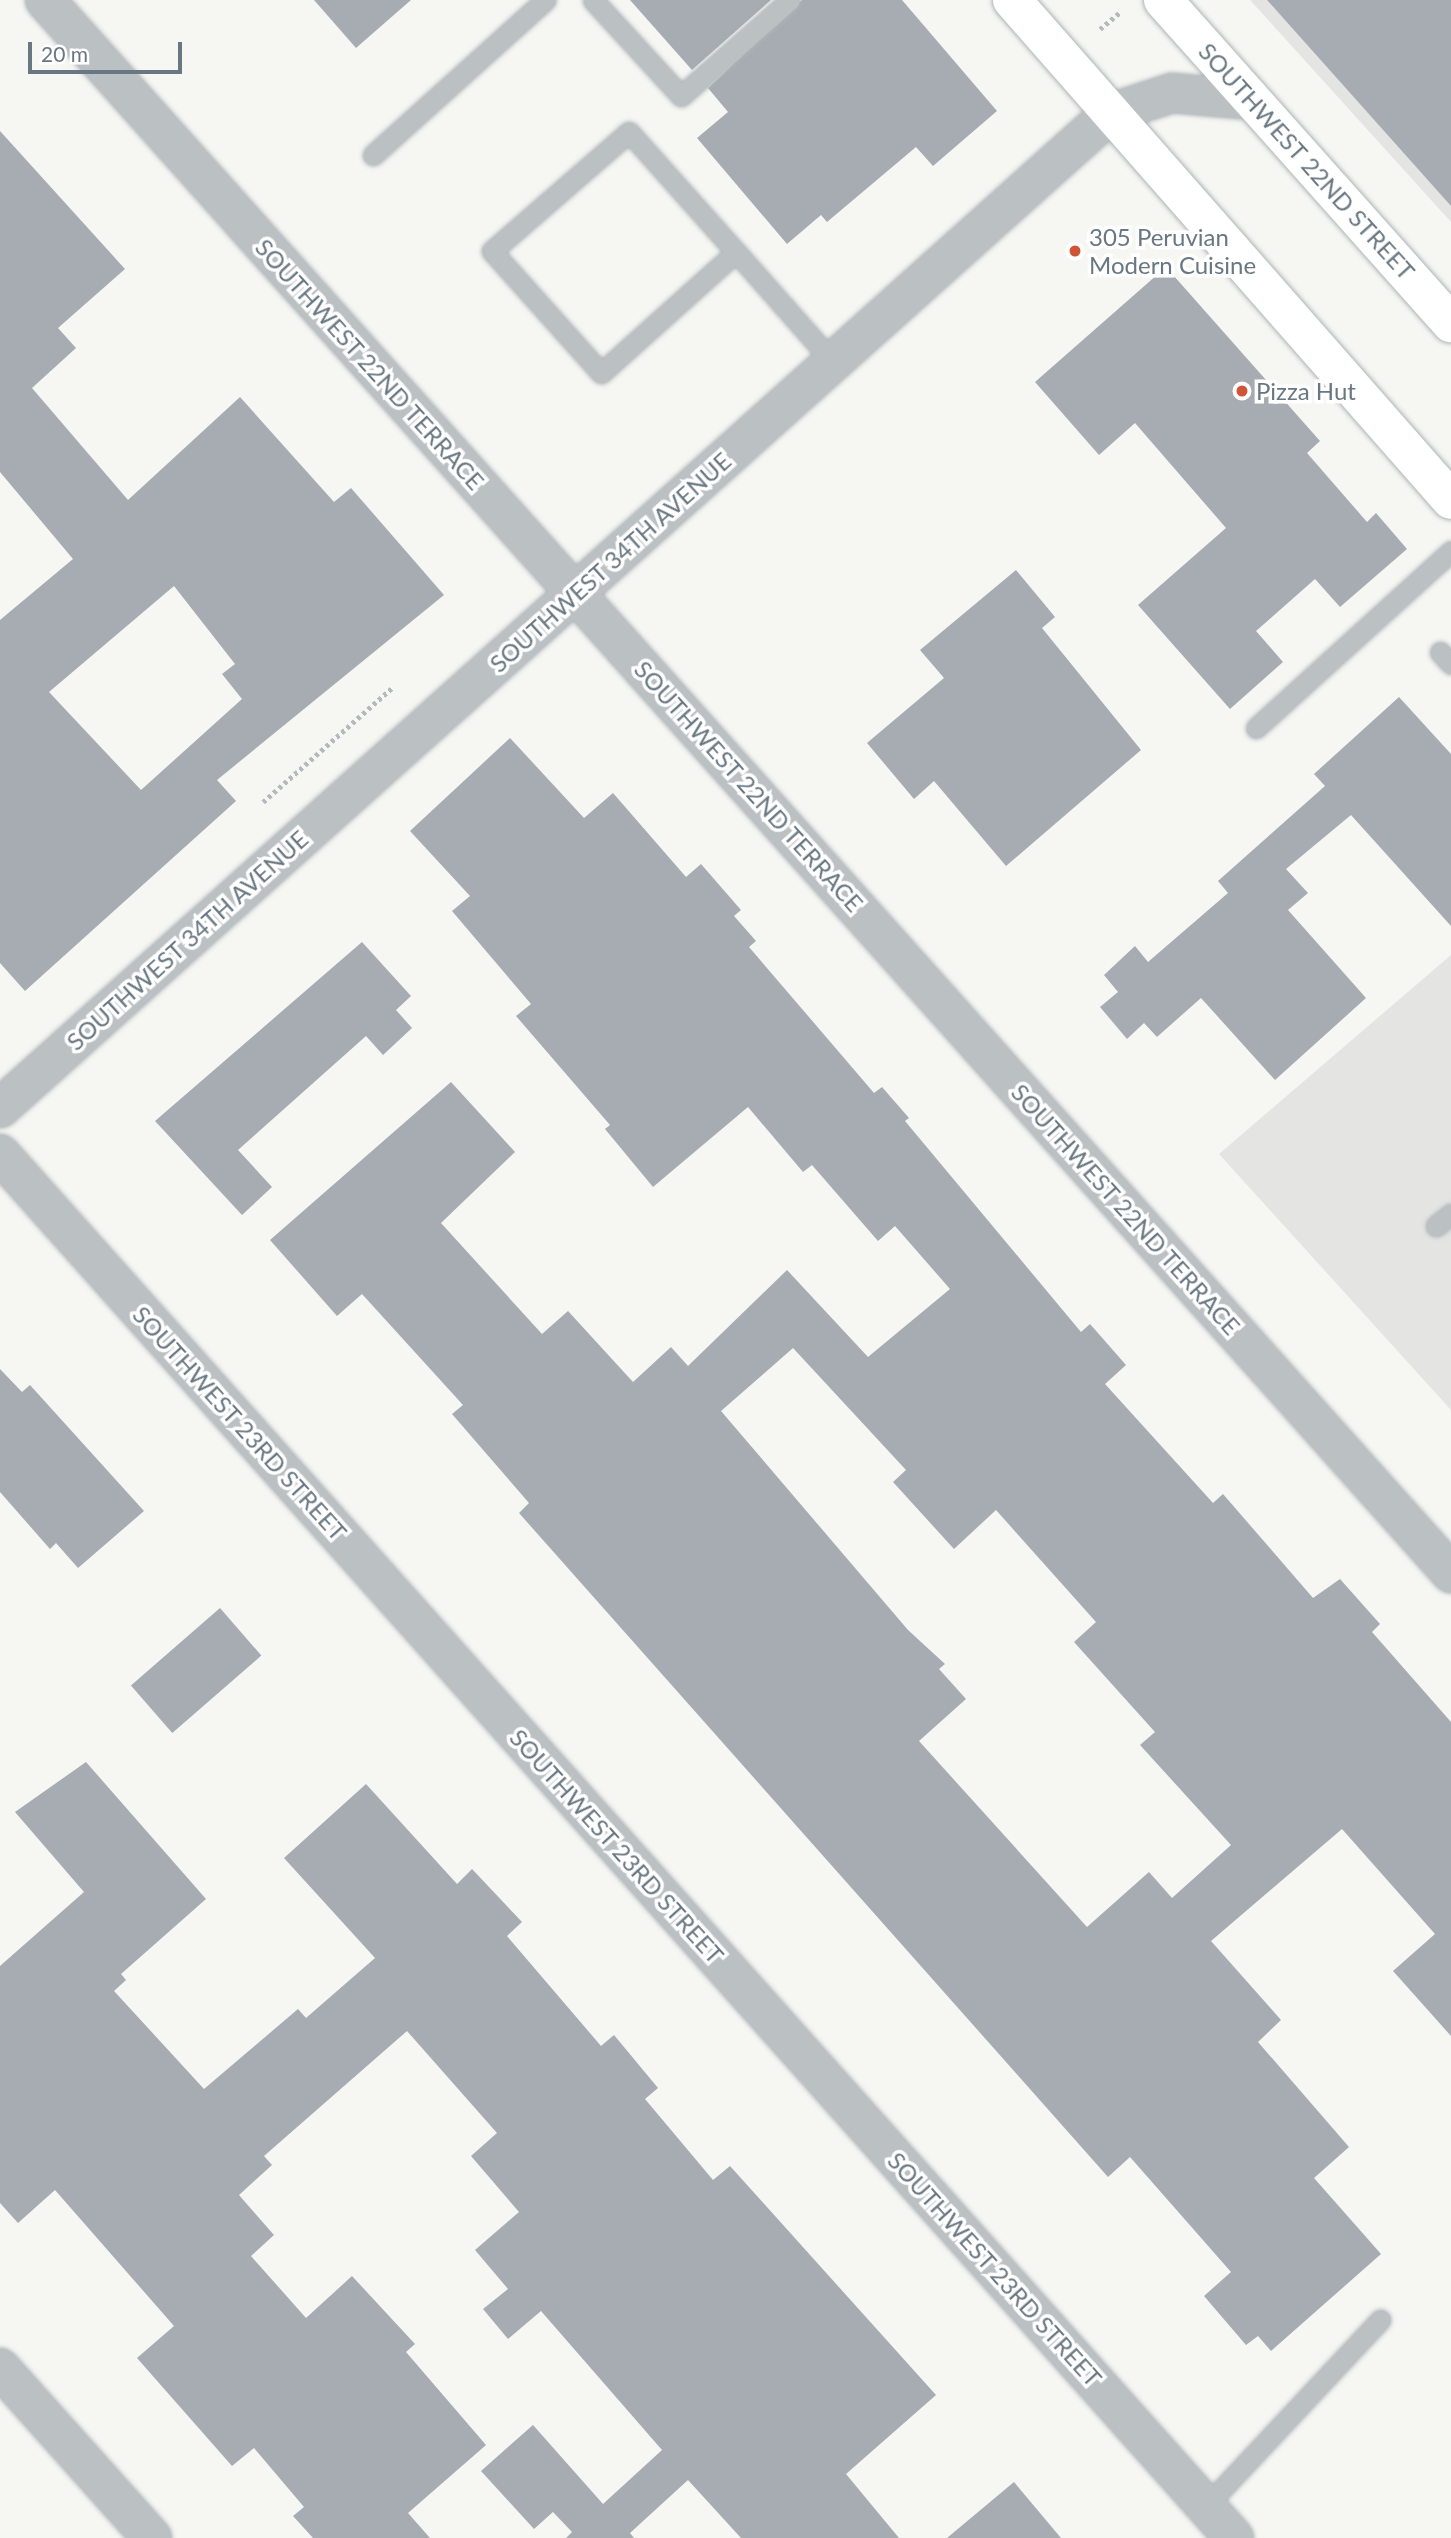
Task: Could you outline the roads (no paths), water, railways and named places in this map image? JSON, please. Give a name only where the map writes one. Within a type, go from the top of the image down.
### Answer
[{"type":"main road","points":[[1013,0],[1451,500]]},
{"type":"main road","name":"SOUTHWEST 22ND STREET","points":[[1145,4],[1252,100],[1451,323]]},
{"type":"street","name":"SOUTHWEST 22ND TERRACE","points":[[45,0],[1451,1573]]},
{"type":"street","name":"SOUTHWEST 34TH AVENUE","points":[[0,1108],[1111,113],[1172,93],[1252,100]]},
{"type":"street","name":"SOUTHWEST 23RD STREET","points":[[0,1154],[1234,2538]]},
{"type":"street","points":[[0,2368],[152,2538]]},
{"type":"lane","points":[[373,155],[545,0]]},
{"type":"lane","points":[[593,0],[681,96],[790,0]]},
{"type":"lane","points":[[736,252],[601,373],[492,251],[629,132],[736,252],[832,361]]},
{"type":"lane","points":[[1256,728],[1451,551]]},
{"type":"lane","points":[[1206,2506],[1380,2320]]},
{"type":"place","name":"305 Peruvian Modern Cuisine","points":[[1075,251]]},
{"type":"place","name":"Pizza Hut","points":[[1242,391]]}]
